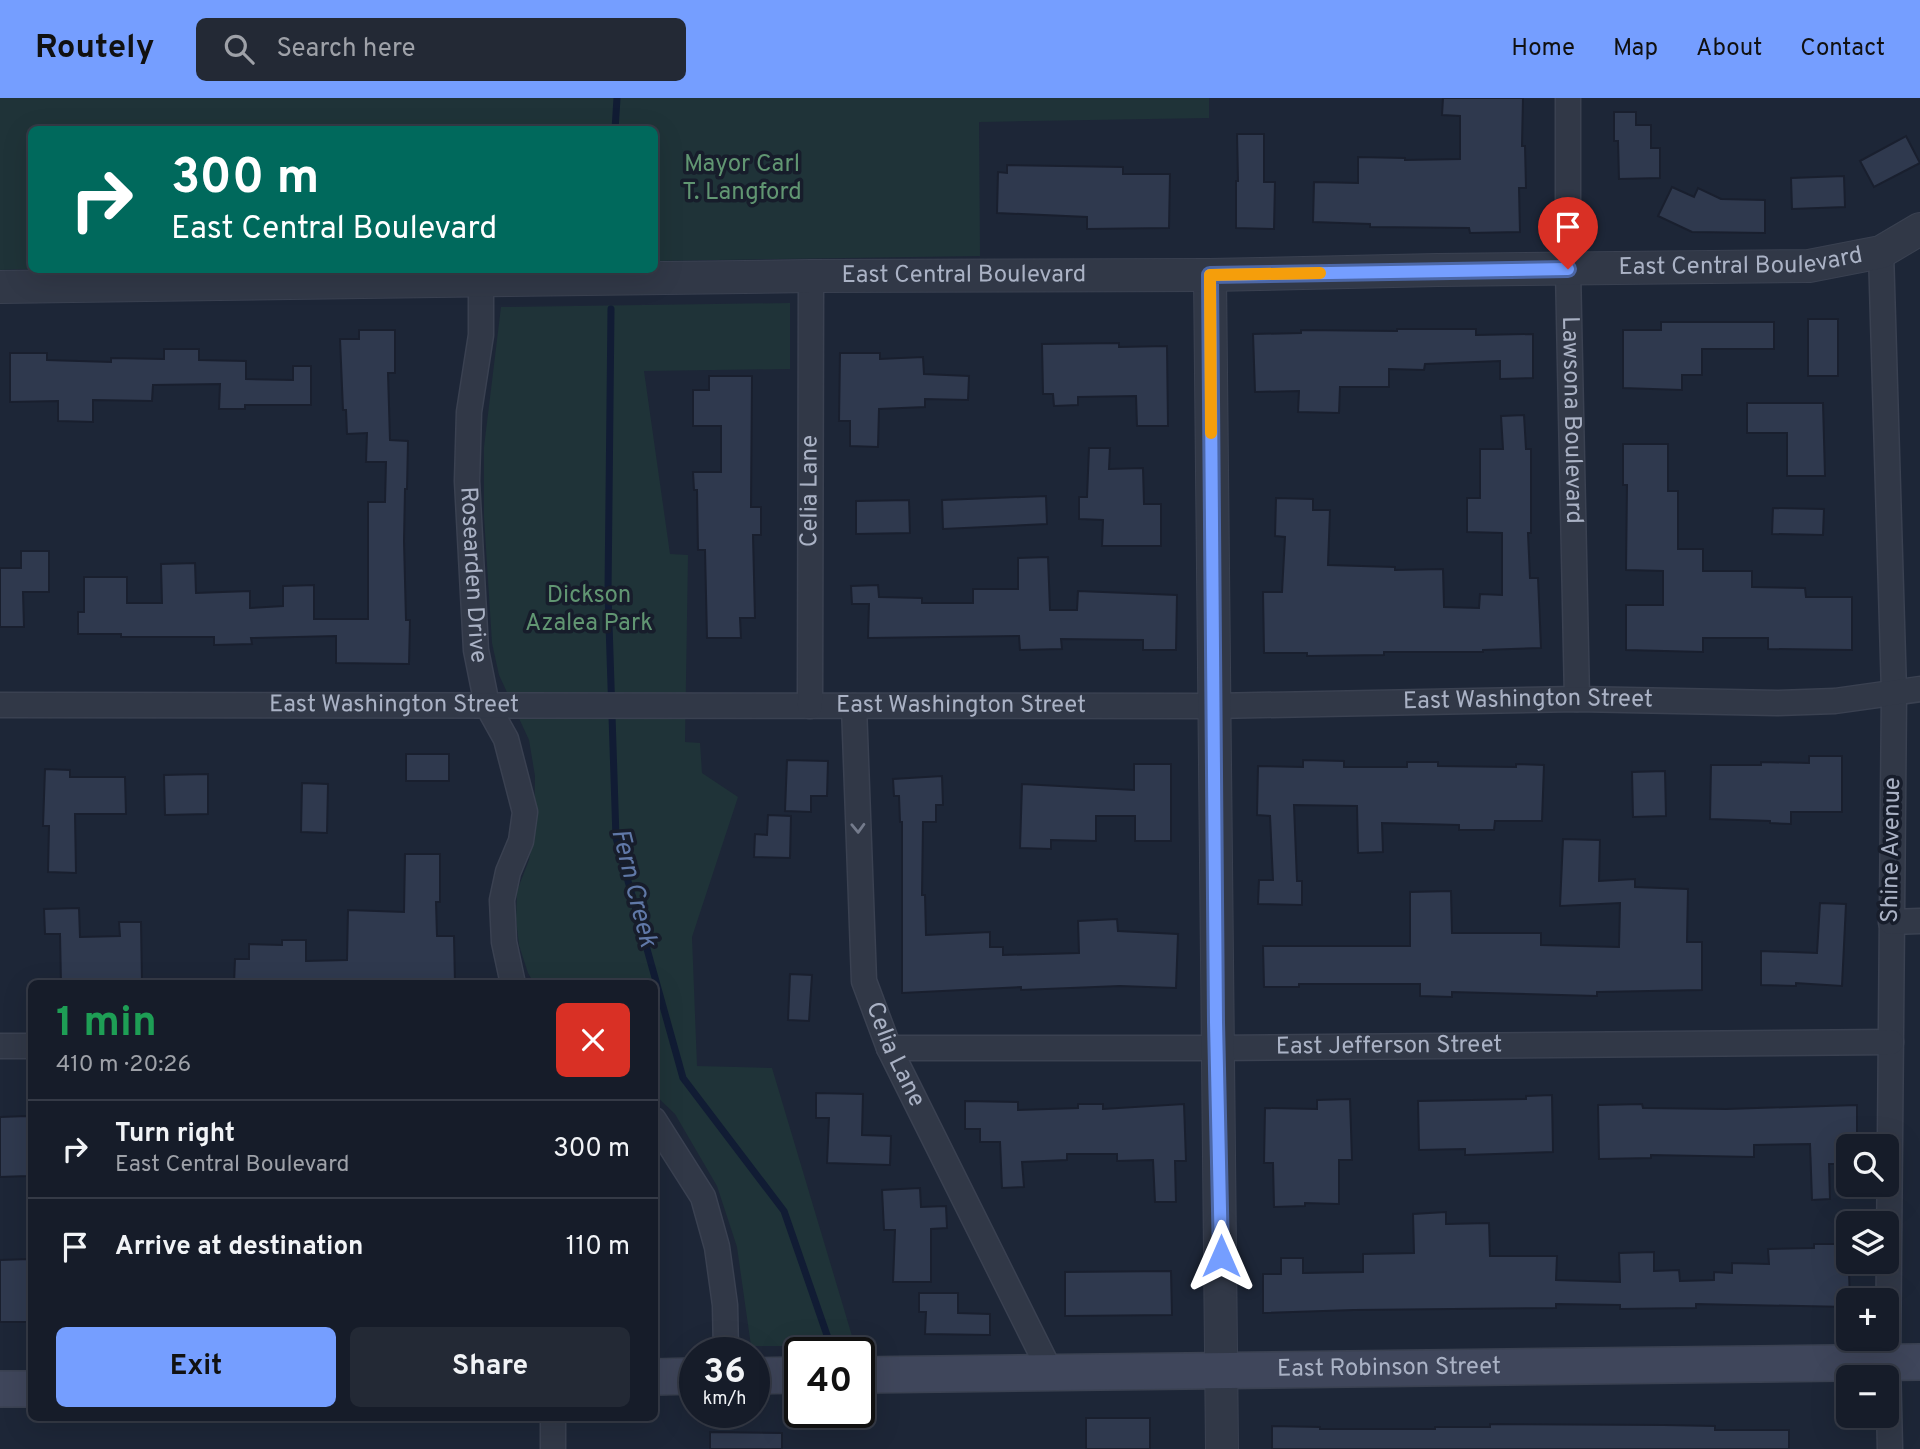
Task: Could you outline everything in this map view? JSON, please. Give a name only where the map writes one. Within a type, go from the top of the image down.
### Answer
[{"type":"main road","name":"East Robinson Street","points":[[875,1375],[1904,1362]]},
{"type":"main road","points":[[658,1377],[679,1376]]},
{"type":"main road","points":[[0,1389],[28,1389]]},
{"type":"street","name":"Lawsona Boulevard","points":[[1568,98],[1568,269],[1577,699]]},
{"type":"street","name":"East Central Boulevard","points":[[0,287],[481,279],[1210,275],[1809,266],[1881,252],[1920,229]]},
{"type":"street","name":"Shine Avenue","points":[[1881,252],[1894,692],[1891,1042],[1904,1362],[1889,1449]]},
{"type":"street","points":[[1210,275],[1222,1449]]},
{"type":"street","name":"Celia Lane","points":[[810,706],[811,276]]},
{"type":"street","name":"Rosearden Drive","points":[[481,279],[481,335],[469,412],[467,481],[476,650],[487,705],[506,739],[525,812],[521,841],[508,872],[502,900],[504,942],[512,980]]},
{"type":"street","name":"East Washington Street","points":[[0,705],[1213,706],[1577,699],[1777,703],[1835,701],[1920,689]]},
{"type":"street","name":"Celia Lane","points":[[854,706],[864,981],[889,1048],[1051,1373]]},
{"type":"street","points":[[1891,922],[1920,921]]},
{"type":"street","name":"East Jefferson Street","points":[[889,1048],[1891,1042]]},
{"type":"street","points":[[0,1046],[28,1046]]},
{"type":"street","points":[[658,1127],[703,1197],[719,1259],[726,1337]]},
{"type":"street","points":[[552,1421],[553,1449]]},
{"type":"green space","name":"Mayor Carl T. Langford","points":[[0,98],[1209,98],[1209,118],[979,122],[980,256],[658,261],[658,126],[28,126],[28,269],[0,270]]},
{"type":"green space","name":"Dickson Azalea Park","points":[[790,303],[790,369],[644,371],[670,554],[688,555],[685,742],[700,743],[702,773],[738,797],[692,937],[697,1066],[772,1068],[852,1337],[784,1337],[784,1346],[770,1346],[770,1337],[750,1337],[737,1247],[717,1186],[675,1114],[658,1098],[658,980],[532,980],[528,973],[519,945],[516,919],[517,891],[529,860],[534,832],[535,776],[529,740],[499,675],[492,643],[484,517],[484,447],[501,307]]},
{"type":"building","points":[[1443,98],[1523,98],[1522,146],[1525,146],[1526,188],[1519,188],[1520,232],[1470,233],[1469,228],[1370,227],[1370,224],[1313,222],[1314,182],[1358,183],[1358,157],[1460,159],[1460,116],[1442,115]]},
{"type":"building","points":[[1614,112],[1636,112],[1636,125],[1651,125],[1651,148],[1660,148],[1660,178],[1619,179],[1618,141],[1614,141]]},
{"type":"building","points":[[1237,134],[1264,134],[1264,182],[1275,182],[1274,229],[1236,228]]},
{"type":"building","points":[[1906,136],[1920,163],[1874,187],[1860,161]]},
{"type":"building","points":[[1007,165],[1123,167],[1123,174],[1170,174],[1169,228],[1087,229],[1087,217],[997,213],[998,172],[1007,173]]},
{"type":"building","points":[[1844,176],[1845,207],[1792,209],[1791,178]]},
{"type":"building","points":[[1672,187],[1694,197],[1698,188],[1721,199],[1765,200],[1765,233],[1692,232],[1658,216]]},
{"type":"building","points":[[1808,319],[1838,319],[1838,376],[1808,376]]},
{"type":"building","points":[[1661,322],[1774,322],[1774,349],[1702,349],[1702,375],[1682,375],[1682,390],[1623,388],[1623,330],[1661,330]]},
{"type":"building","points":[[1476,329],[1476,335],[1533,334],[1533,378],[1500,379],[1500,361],[1425,364],[1424,370],[1389,369],[1389,387],[1340,387],[1339,413],[1298,412],[1299,391],[1255,392],[1253,334],[1301,333],[1301,330]]},
{"type":"building","points":[[359,330],[395,330],[395,373],[388,373],[390,440],[408,441],[404,541],[406,620],[410,620],[409,664],[336,663],[336,636],[251,638],[252,644],[214,645],[214,637],[78,634],[78,612],[84,612],[84,577],[127,577],[127,603],[162,603],[161,564],[195,563],[196,593],[250,591],[250,608],[283,606],[283,586],[314,585],[314,619],[368,619],[368,502],[385,502],[386,462],[366,462],[367,433],[347,434],[346,410],[343,410],[340,339],[359,339]]},
{"type":"building","points":[[1119,343],[1119,347],[1167,346],[1168,426],[1137,426],[1136,396],[1078,397],[1078,405],[1054,406],[1053,394],[1043,394],[1042,344]]},
{"type":"building","points":[[164,349],[199,349],[199,360],[246,361],[246,379],[293,380],[293,366],[311,366],[311,405],[245,405],[245,409],[219,409],[220,384],[153,385],[152,401],[93,400],[93,422],[58,421],[58,401],[10,402],[10,353],[47,353],[47,360],[111,362],[111,358],[164,359]]},
{"type":"building","points":[[840,353],[880,353],[880,359],[923,357],[924,374],[969,376],[968,400],[925,399],[925,407],[879,409],[878,447],[850,446],[850,421],[839,421]]},
{"type":"building","points":[[709,376],[752,376],[751,507],[761,507],[761,535],[753,535],[755,618],[740,618],[741,638],[707,638],[705,550],[698,550],[697,490],[694,490],[693,472],[721,472],[721,426],[693,426],[693,390],[709,390]]},
{"type":"building","points":[[1747,403],[1823,403],[1825,476],[1787,476],[1787,433],[1747,433]]},
{"type":"building","points":[[1524,415],[1526,449],[1531,449],[1531,533],[1528,533],[1530,578],[1538,578],[1541,648],[1483,652],[1384,652],[1384,655],[1307,656],[1307,653],[1264,653],[1263,592],[1282,592],[1285,537],[1275,536],[1276,498],[1313,499],[1313,510],[1330,510],[1328,565],[1395,567],[1395,570],[1443,569],[1444,607],[1479,608],[1480,594],[1502,595],[1502,533],[1467,532],[1467,498],[1480,498],[1480,449],[1503,449],[1501,416]]},
{"type":"building","points":[[1623,444],[1668,444],[1668,491],[1678,491],[1678,549],[1703,549],[1703,571],[1752,571],[1752,587],[1805,588],[1806,597],[1852,597],[1852,650],[1768,649],[1768,638],[1703,638],[1703,652],[1626,650],[1626,605],[1663,605],[1663,571],[1626,570],[1627,485],[1623,485]]},
{"type":"building","points":[[1089,448],[1110,448],[1109,469],[1143,468],[1144,504],[1161,504],[1161,546],[1102,546],[1103,520],[1079,519],[1079,497],[1087,497]]},
{"type":"building","points":[[1046,496],[1047,524],[943,529],[942,500]]},
{"type":"building","points":[[909,500],[910,533],[856,534],[856,501]]},
{"type":"building","points":[[1773,508],[1824,509],[1823,535],[1772,534]]},
{"type":"building","points":[[21,551],[49,551],[49,592],[23,592],[24,627],[0,627],[0,568],[21,568]]},
{"type":"building","points":[[1048,557],[1050,610],[1077,610],[1078,591],[1177,595],[1176,650],[1143,650],[1143,640],[1061,639],[1062,649],[1020,650],[1019,636],[868,638],[869,604],[852,604],[851,586],[878,585],[879,597],[922,598],[922,603],[973,603],[973,589],[1018,589],[1018,558]]},
{"type":"building","points":[[406,754],[449,754],[449,781],[406,781]]},
{"type":"building","points":[[1809,756],[1842,756],[1842,812],[1791,812],[1791,824],[1710,819],[1711,765],[1809,763]]},
{"type":"building","points":[[787,760],[828,761],[827,796],[811,796],[811,812],[785,811]]},
{"type":"building","points":[[1303,760],[1344,761],[1344,767],[1407,767],[1407,762],[1438,762],[1438,766],[1544,765],[1542,821],[1495,821],[1494,830],[1459,830],[1459,825],[1382,823],[1383,852],[1358,853],[1357,806],[1294,805],[1297,881],[1302,881],[1302,905],[1258,904],[1259,880],[1273,880],[1270,816],[1257,815],[1258,766],[1303,767]]},
{"type":"building","points":[[1134,764],[1171,764],[1171,841],[1135,841],[1135,816],[1096,816],[1096,841],[1051,840],[1051,849],[1020,848],[1022,784],[1134,790]]},
{"type":"building","points":[[45,769],[70,770],[70,777],[125,777],[126,814],[75,814],[76,873],[48,872],[49,826],[43,826]]},
{"type":"building","points":[[1665,771],[1666,816],[1633,817],[1632,772]]},
{"type":"building","points":[[208,774],[208,814],[165,815],[164,775]]},
{"type":"building","points":[[942,776],[943,805],[936,805],[936,822],[923,822],[922,895],[925,895],[926,935],[990,932],[990,947],[1003,947],[1003,955],[1079,953],[1078,921],[1117,919],[1118,931],[1178,934],[1176,988],[1120,986],[1021,990],[1021,987],[902,993],[902,822],[899,796],[894,796],[893,779]]},
{"type":"building","points":[[302,783],[328,784],[327,833],[301,832]]},
{"type":"building","points":[[768,815],[791,816],[790,858],[754,857],[755,834],[767,835]]},
{"type":"building","points":[[1563,839],[1600,840],[1599,881],[1635,879],[1635,887],[1688,889],[1687,942],[1702,942],[1702,990],[1597,992],[1597,996],[1452,992],[1452,997],[1420,996],[1420,984],[1299,984],[1299,987],[1264,987],[1263,946],[1410,946],[1410,892],[1451,891],[1452,933],[1541,933],[1541,945],[1619,947],[1620,903],[1560,906]]},
{"type":"building","points":[[405,854],[440,854],[440,902],[436,902],[437,936],[454,936],[455,980],[234,980],[235,959],[249,959],[249,944],[282,945],[282,940],[306,940],[306,961],[347,960],[348,910],[404,912]]},
{"type":"building","points":[[1820,903],[1846,904],[1842,986],[1796,983],[1796,986],[1761,985],[1761,951],[1817,953]]},
{"type":"building","points":[[79,908],[80,937],[120,936],[119,922],[141,922],[142,980],[61,980],[60,934],[45,934],[44,909]]},
{"type":"building","points":[[790,974],[812,975],[809,1021],[788,1020]]},
{"type":"building","points":[[816,1093],[863,1094],[862,1135],[891,1136],[890,1165],[827,1163],[829,1118],[816,1118]]},
{"type":"building","points":[[1552,1095],[1553,1152],[1465,1155],[1465,1149],[1419,1150],[1418,1101],[1526,1099],[1526,1096]]},
{"type":"building","points":[[1350,1099],[1352,1160],[1339,1160],[1339,1204],[1305,1203],[1305,1206],[1274,1207],[1273,1163],[1264,1163],[1265,1108],[1317,1109],[1317,1100]]},
{"type":"building","points":[[965,1101],[1018,1102],[1018,1110],[1078,1108],[1078,1104],[1103,1104],[1103,1109],[1184,1104],[1186,1161],[1175,1161],[1176,1202],[1155,1202],[1153,1160],[1117,1161],[1117,1154],[1067,1154],[1067,1160],[1022,1162],[1024,1187],[1002,1188],[1000,1142],[980,1142],[980,1129],[965,1129]]},
{"type":"building","points":[[1642,1104],[1643,1108],[1726,1109],[1857,1105],[1857,1134],[1836,1134],[1836,1164],[1829,1164],[1830,1199],[1812,1200],[1810,1144],[1754,1145],[1754,1157],[1651,1155],[1651,1158],[1599,1159],[1598,1105]]},
{"type":"building","points":[[27,1116],[28,1176],[0,1177],[0,1117]]},
{"type":"building","points":[[920,1188],[921,1207],[946,1206],[947,1228],[931,1229],[931,1282],[893,1282],[895,1230],[884,1230],[882,1190]]},
{"type":"building","points":[[1446,1212],[1446,1224],[1489,1223],[1490,1256],[1557,1256],[1556,1280],[1620,1282],[1619,1253],[1654,1252],[1654,1271],[1679,1270],[1680,1281],[1714,1280],[1714,1272],[1732,1273],[1732,1263],[1769,1264],[1768,1249],[1814,1248],[1814,1244],[1836,1244],[1836,1274],[1849,1274],[1850,1288],[1836,1288],[1836,1307],[1696,1304],[1696,1308],[1620,1309],[1620,1305],[1556,1304],[1556,1308],[1263,1313],[1263,1274],[1281,1274],[1281,1258],[1303,1258],[1303,1273],[1363,1272],[1363,1254],[1414,1253],[1413,1214]]},
{"type":"building","points":[[28,1259],[28,1322],[0,1322],[0,1260]]},
{"type":"building","points":[[1171,1271],[1172,1315],[1065,1316],[1065,1272]]},
{"type":"building","points":[[919,1293],[958,1293],[958,1313],[990,1314],[990,1335],[925,1334],[926,1312],[919,1312]]},
{"type":"building","points":[[1086,1418],[1150,1418],[1150,1449],[1086,1449]]},
{"type":"building","points":[[1490,1424],[1715,1426],[1715,1430],[1789,1430],[1789,1449],[1272,1449],[1272,1426],[1320,1429],[1435,1429],[1490,1427]]},
{"type":"building","points":[[710,1432],[782,1433],[782,1449],[710,1449]]},
{"type":"waterway","name":"Fern Creek","points":[[615,126],[617,98]]},
{"type":"waterway","name":"Fern Creek","points":[[611,309],[608,593],[616,838],[656,980]]},
{"type":"waterway","name":"Fern Creek","points":[[658,988],[683,1078],[784,1211],[828,1337]]},
{"type":"slow traffic","points":[[1211,433],[1210,275],[1320,273]]},
{"type":"route","points":[[1221,1256],[1216,1022],[1210,275],[1568,269]]}]
